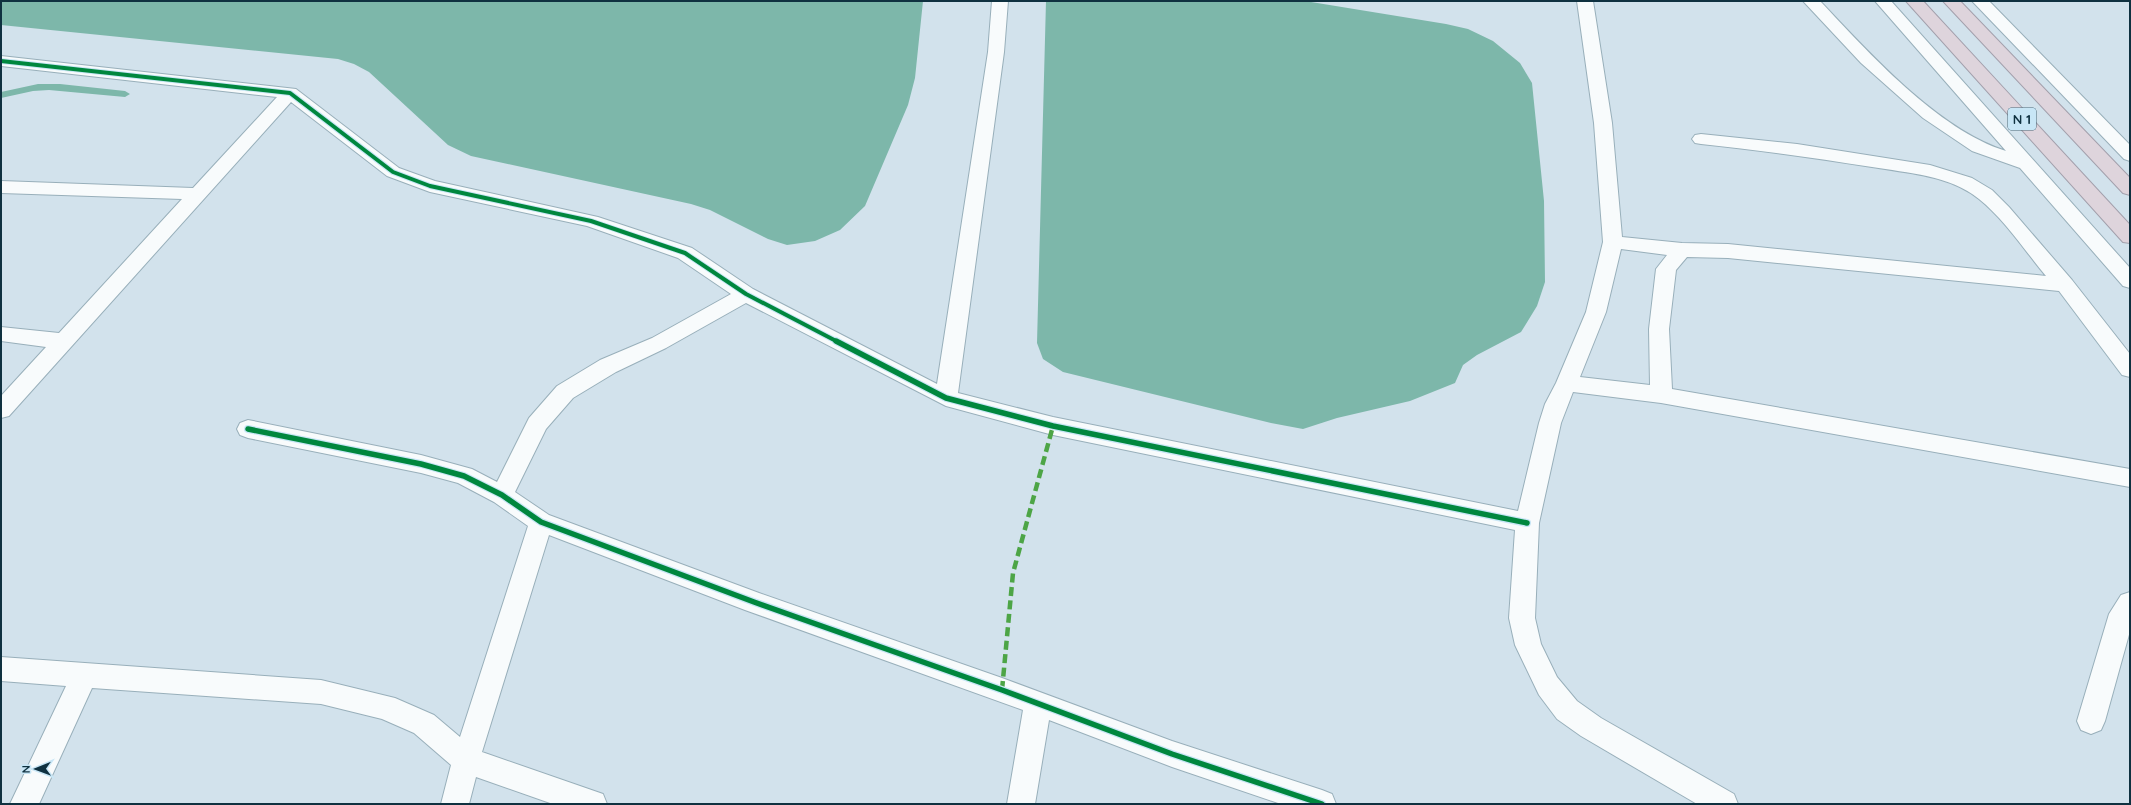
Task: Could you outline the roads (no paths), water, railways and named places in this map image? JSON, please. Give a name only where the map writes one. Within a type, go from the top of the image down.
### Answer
[{"type":"highway","name":"N 1","points":[[1914,1],[2130,237]]},
{"type":"highway","name":"N 1","points":[[1951,1],[2130,189]]},
{"type":"street","points":[[946,398],[996,52],[1000,1]]},
{"type":"street","points":[[1585,1],[1603,123],[1613,242],[1596,312],[1567,382],[1556,404],[1550,423],[1527,523],[1522,618],[1528,645],[1548,686],[1567,710],[1591,727],[1724,804]]},
{"type":"street","points":[[1811,1],[1834,26],[1922,110],[1974,145],[2027,164]]},
{"type":"street","points":[[1884,1],[2130,281]]},
{"type":"street","points":[[1980,1],[2122,137],[2130,155]]},
{"type":"street","points":[[1,62],[290,93],[393,172],[430,186],[591,222],[685,253],[746,294],[946,398],[1053,426],[1527,523]]},
{"type":"street","points":[[1,410],[290,93]]},
{"type":"street","points":[[2082,138],[2122,137]]},
{"type":"street","points":[[1701,140],[1797,149],[1930,171],[1965,182],[1986,194],[2002,211],[2065,285],[2130,369]]},
{"type":"street","points":[[1,187],[197,194]]},
{"type":"street","points":[[1613,242],[1682,250],[1728,251],[2065,285]]},
{"type":"street","points":[[1661,395],[1659,329],[1666,269],[1682,250]]},
{"type":"street","points":[[502,495],[537,424],[565,392],[608,366],[659,343],[746,294]]},
{"type":"street","points":[[1,334],[65,341]]},
{"type":"street","points":[[1567,382],[1661,395],[2130,478]]},
{"type":"street","points":[[248,429],[421,464],[464,476],[502,495],[541,522],[746,599],[1172,754],[1322,804]]},
{"type":"street","points":[[455,804],[466,760],[541,522]]},
{"type":"street","points":[[2091,721],[2122,614],[2130,603]]},
{"type":"street","points":[[1,669],[321,692],[385,707],[424,724],[466,760],[593,804]]},
{"type":"street","points":[[24,804],[84,675]]},
{"type":"street","points":[[1021,804],[1038,704]]},
{"type":"waterway","points":[[1,95],[38,87],[71,88],[125,94]]}]
